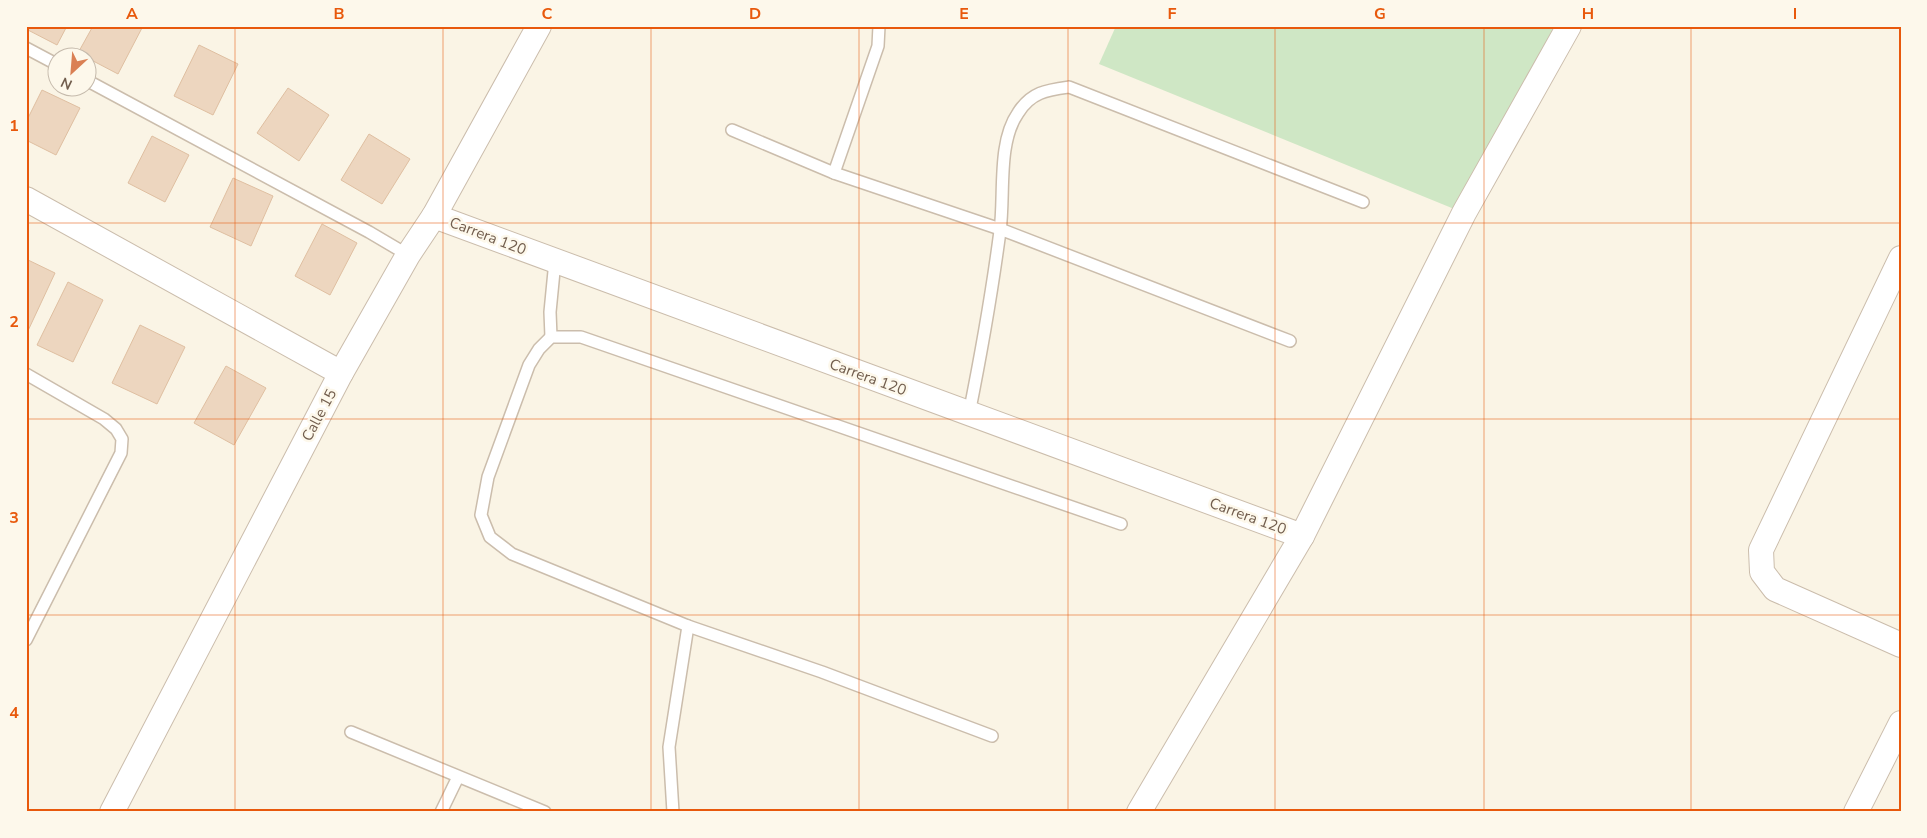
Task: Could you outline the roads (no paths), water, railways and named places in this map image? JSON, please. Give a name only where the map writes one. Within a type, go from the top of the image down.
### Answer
[{"type":"street","name":"Calle 15","points":[[112,812],[341,373],[408,255],[434,216],[539,26]]},
{"type":"street","points":[[1139,812],[1302,536],[1464,213],[1568,26]]},
{"type":"street","points":[[26,199],[341,373]]},
{"type":"street","name":"Carrera 120","points":[[434,216],[1302,536]]},
{"type":"street","points":[[1901,258],[1761,550],[1762,572],[1775,589],[1901,645]]},
{"type":"street","points":[[1856,812],[1901,724]]},
{"type":"lane","points":[[834,173],[878,46],[879,26]]},
{"type":"lane","points":[[26,48],[48,60]]},
{"type":"lane","points":[[98,86],[369,232],[408,255]]},
{"type":"lane","points":[[969,414],[980,363],[1000,229],[1006,139],[1017,113],[1032,96],[1050,89],[1069,86],[1363,202]]},
{"type":"lane","points":[[732,130],[834,173],[1000,229],[1290,342]]},
{"type":"lane","points":[[551,337],[550,312],[555,262]]},
{"type":"lane","points":[[992,736],[822,672],[688,626],[512,554],[490,537],[481,515],[488,478],[529,366],[539,349],[551,337],[581,337],[1121,524]]},
{"type":"lane","points":[[26,374],[104,419],[116,429],[122,439],[121,452],[26,640]]},
{"type":"lane","points":[[672,812],[669,747],[688,626]]},
{"type":"lane","points":[[351,732],[545,812]]},
{"type":"lane","points":[[441,812],[458,777]]}]
